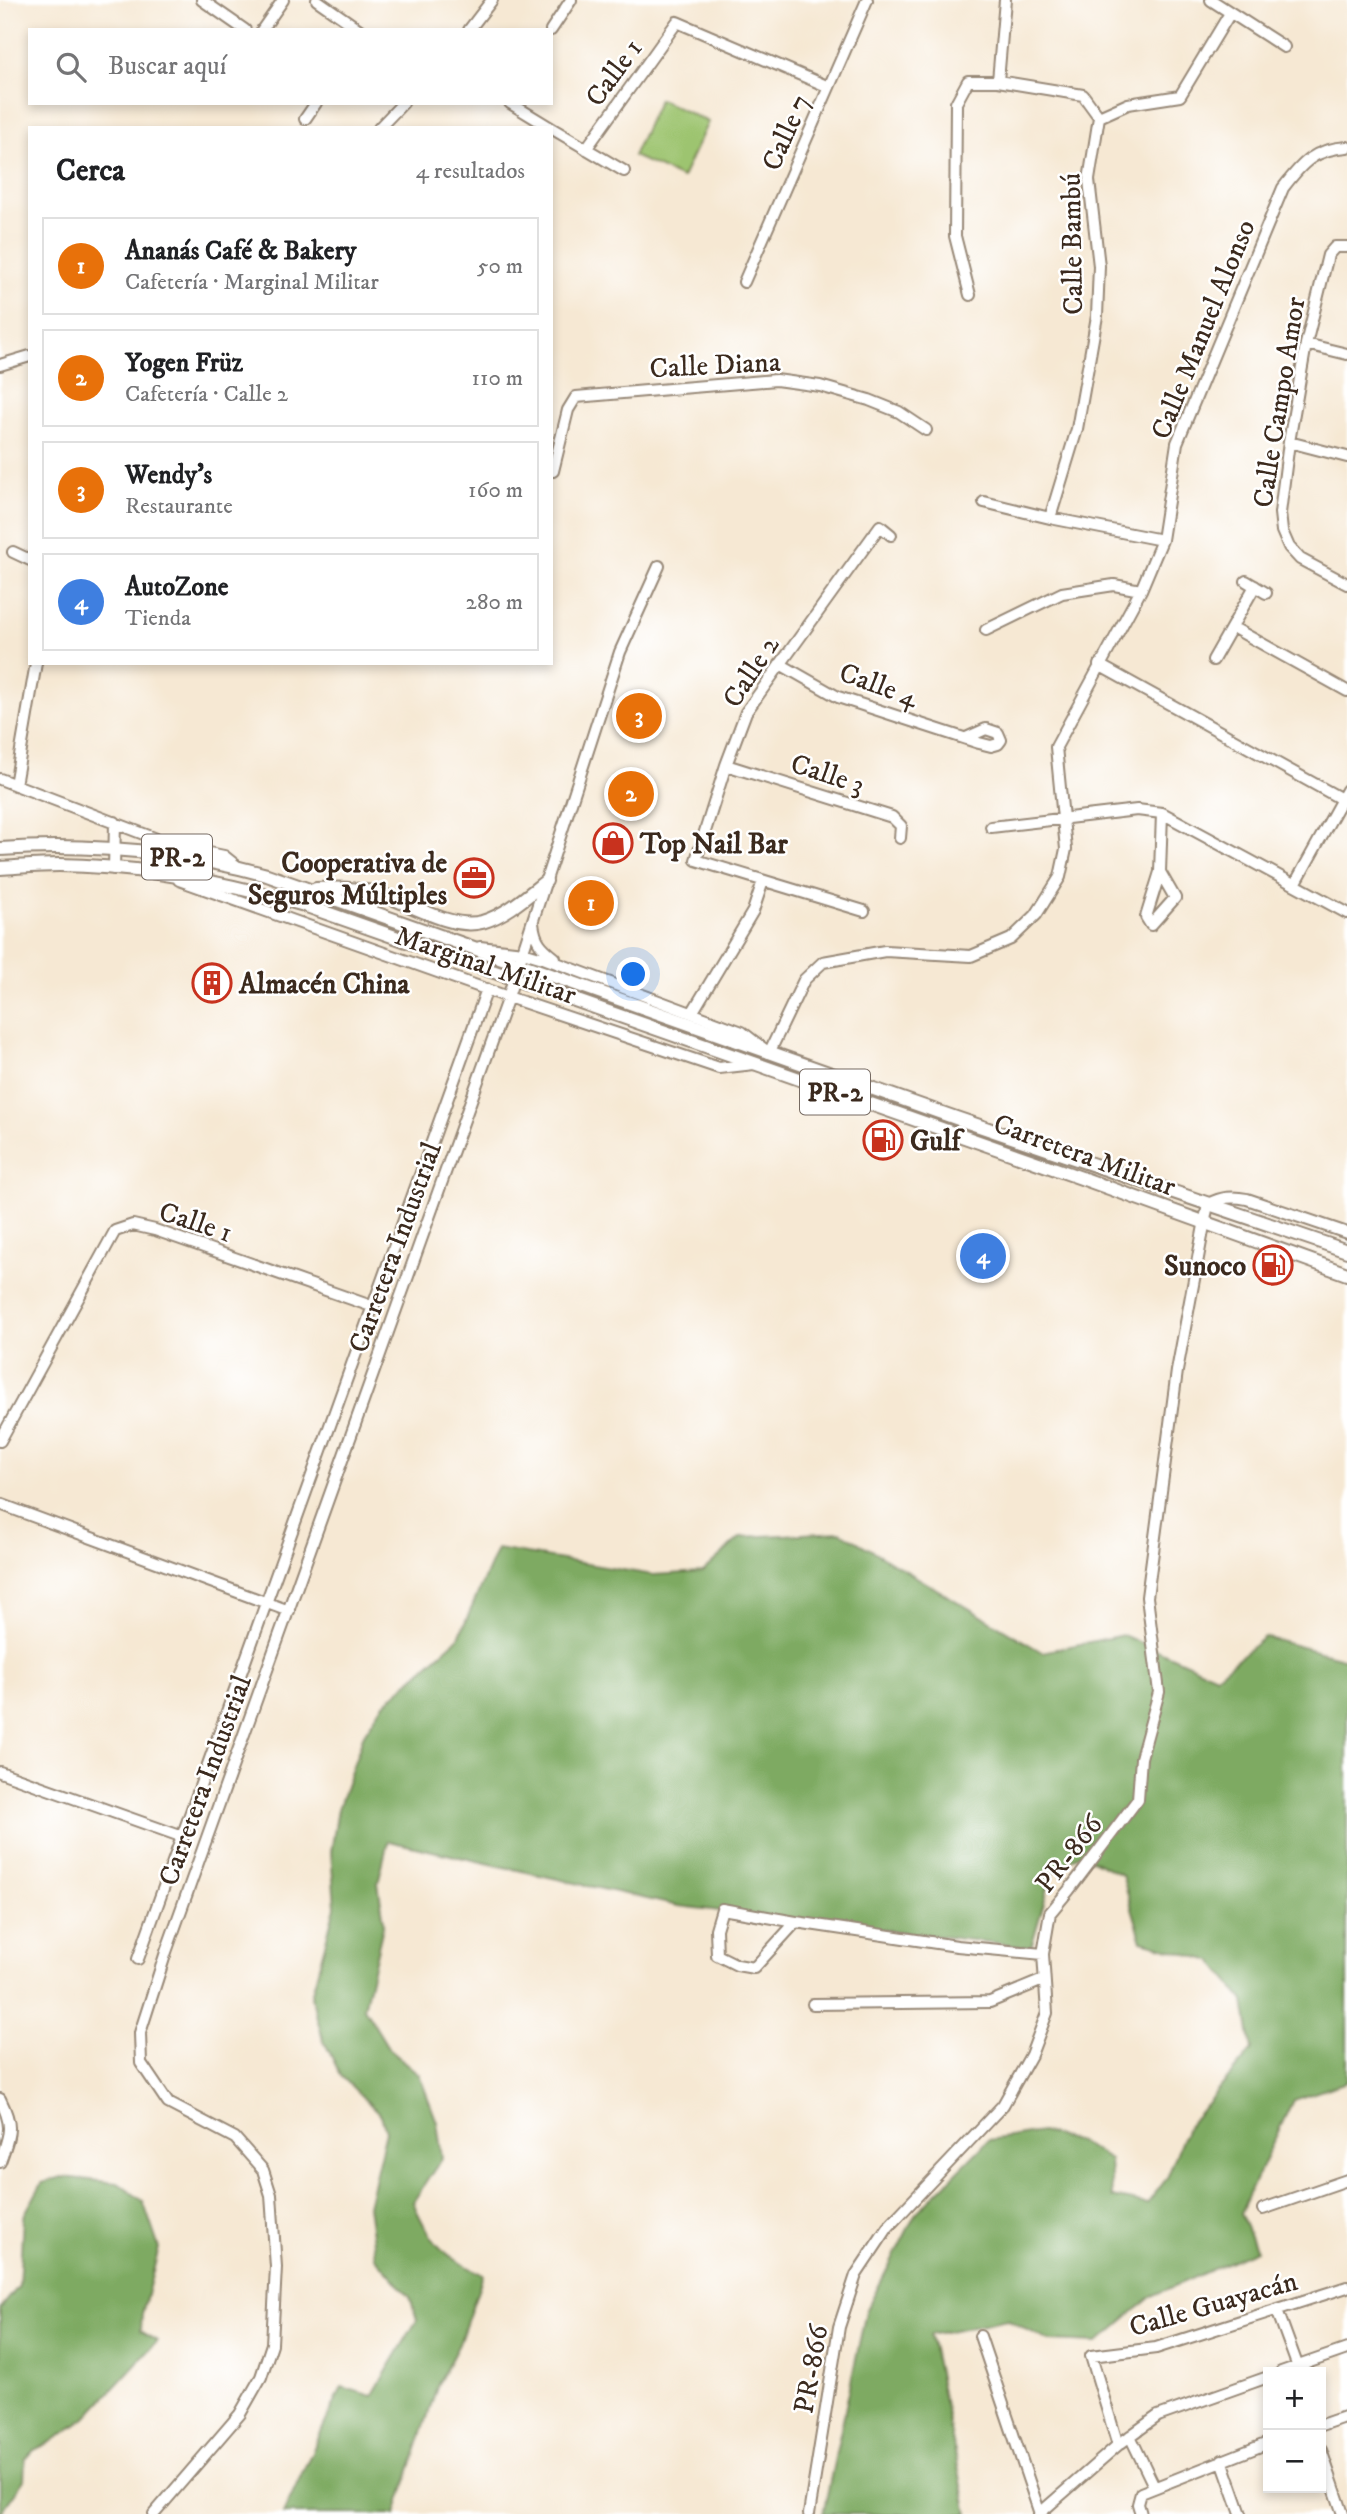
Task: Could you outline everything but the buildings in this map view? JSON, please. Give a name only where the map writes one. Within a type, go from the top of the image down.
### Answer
[{"type":"main road","name":"Carretera Militar","points":[[0,849],[114,849],[198,860],[267,875],[466,945],[521,958],[769,1053],[1347,1251]]},
{"type":"main road","name":"Carretera Militar","points":[[0,868],[59,865],[160,874],[243,889],[301,904],[1347,1274]]},
{"type":"main road","points":[[309,890],[339,888],[377,893],[456,923],[474,923],[495,917],[546,881]]},
{"type":"street","points":[[202,0],[241,28]]},
{"type":"street","points":[[263,28],[283,0]]},
{"type":"street","points":[[317,0],[357,28]]},
{"type":"street","points":[[471,28],[492,0]]},
{"type":"street","points":[[552,28],[571,0]]},
{"type":"street","name":"Calle 7","points":[[744,282],[867,0]]},
{"type":"street","points":[[998,81],[1005,0]]},
{"type":"street","points":[[1211,0],[1284,47]]},
{"type":"street","points":[[970,295],[955,236],[956,103],[968,81],[998,81],[1083,95],[1099,117],[1128,104],[1180,96],[1230,13]]},
{"type":"street","name":"Calle 1","points":[[553,129],[586,149],[677,22],[830,87]]},
{"type":"street","points":[[305,119],[315,105]]},
{"type":"street","points":[[381,126],[401,105]]},
{"type":"street","name":"Calle 1","points":[[513,105],[548,126]]},
{"type":"street","name":"Calle Bambú","points":[[1050,518],[1077,429],[1097,316],[1099,266],[1089,180],[1099,117]]},
{"type":"street","name":"Calle Manuel Alonso","points":[[769,1053],[804,980],[822,962],[885,951],[971,956],[1011,939],[1036,915],[1060,877],[1066,849],[1056,747],[1141,590],[1162,540],[1177,443],[1283,188],[1300,164],[1329,148],[1347,146]]},
{"type":"street","points":[[586,149],[624,171]]},
{"type":"street","name":"Calle Campo Amor","points":[[1344,247],[1335,247],[1330,251],[1306,344],[1280,513],[1282,531],[1289,547],[1300,559],[1347,584]]},
{"type":"street","points":[[1306,344],[1347,354]]},
{"type":"street","points":[[0,365],[28,357]]},
{"type":"street","name":"Calle Diana","points":[[553,471],[568,410],[576,397],[776,380],[820,386],[869,400],[899,412],[926,430]]},
{"type":"street","points":[[1289,442],[1347,457]]},
{"type":"street","points":[[984,502],[1162,540]]},
{"type":"street","name":"Calle 2","points":[[763,881],[696,860],[726,765],[746,712],[780,664],[880,526],[891,535]]},
{"type":"street","points":[[13,552],[28,559]]},
{"type":"street","name":"Carretera Industrial","points":[[154,2514],[240,2414],[261,2377],[272,2344],[276,2267],[271,2195],[263,2169],[235,2138],[168,2103],[141,2063],[140,2033],[166,1952],[508,997],[620,652],[659,566]]},
{"type":"street","points":[[986,630],[1062,593],[1114,584],[1141,590]]},
{"type":"street","points":[[1213,660],[1250,584],[1266,593]]},
{"type":"street","points":[[1231,627],[1347,691]]},
{"type":"street","name":"Calle 4","points":[[780,664],[838,697],[966,738]]},
{"type":"street","points":[[15,785],[36,665]]},
{"type":"street","points":[[1099,665],[1345,797],[1295,884]]},
{"type":"street","name":"Calle 3","points":[[726,765],[891,817],[901,826],[900,838]]},
{"type":"street","points":[[0,779],[175,846],[224,856],[239,868]]},
{"type":"street","points":[[991,827],[1136,810],[1161,813],[1347,913]]},
{"type":"street","points":[[1160,873],[1161,813]]},
{"type":"street","points":[[114,869],[115,822]]},
{"type":"street","name":"Marginal Militar","points":[[160,874],[508,997],[719,1068],[755,1063]]},
{"type":"street","points":[[692,1013],[753,911],[763,881],[864,911]]},
{"type":"street","points":[[533,922],[534,935],[541,947],[565,966]]},
{"type":"street","name":"Marginal Militar","points":[[521,958],[565,966],[742,1032],[769,1053]]},
{"type":"street","points":[[138,1959],[487,989]]},
{"type":"street","points":[[1208,1203],[1221,1197],[1248,1199],[1347,1233]]},
{"type":"street","name":"PR-866","points":[[809,2514],[839,2327],[856,2275],[888,2227],[1003,2105],[1031,2055],[1047,2013],[1043,1954],[1050,1913],[1138,1799],[1141,1758],[1159,1692],[1147,1597],[1177,1371],[1208,1203]]},
{"type":"street","name":"Calle 1","points":[[0,1441],[115,1231],[134,1225],[155,1230],[374,1307]]},
{"type":"street","points":[[0,1504],[289,1611]]},
{"type":"street","points":[[0,1772],[183,1837]]},
{"type":"street","points":[[796,1922],[754,1968],[737,1965],[717,1955],[716,1929],[722,1909],[957,1946],[1043,1954]]},
{"type":"street","points":[[813,2004],[990,2002],[1043,1980]]},
{"type":"street","points":[[0,2099],[10,2120],[9,2138],[0,2162]]},
{"type":"street","points":[[1263,2209],[1347,2180]]},
{"type":"street","name":"Calle Guayacán","points":[[1118,2445],[1091,2357],[1156,2348],[1347,2287]]},
{"type":"street","points":[[1277,2311],[1297,2367]]},
{"type":"street","points":[[980,2336],[1040,2514],[1118,2445],[1157,2416],[1263,2379]]},
{"type":"street","points":[[1303,2367],[1347,2349]]},
{"type":"street","points":[[1326,2423],[1347,2416]]},
{"type":"street","points":[[1130,2436],[1154,2486]]},
{"type":"street","points":[[1141,2514],[1138,2504],[1141,2493],[1263,2446]]},
{"type":"street","points":[[1222,2460],[1241,2514]]},
{"type":"street","points":[[1326,2465],[1343,2514]]},
{"type":"green space","points":[[659,99],[708,122],[682,178],[633,156]]},
{"type":"green space","points":[[841,1532],[1042,1652],[1123,1635],[1216,1676],[1264,1637],[1347,1659],[1347,2082],[1293,2100],[1240,2213],[1256,2250],[1152,2296],[1097,2343],[1049,2341],[1007,2319],[930,2335],[968,2514],[823,2514],[866,2311],[916,2213],[989,2140],[1041,2132],[1079,2142],[1110,2160],[1112,2197],[1147,2204],[1167,2178],[1187,2127],[1252,2050],[1244,2001],[1212,1961],[1142,1941],[1122,1875],[1080,1854],[1053,1871],[1031,1947],[678,1906],[388,1841],[378,1883],[384,1922],[364,2008],[389,2049],[419,2074],[437,2122],[442,2158],[413,2202],[426,2229],[439,2247],[483,2275],[459,2344],[438,2384],[396,2514],[283,2514],[342,2387],[372,2396],[417,2320],[410,2297],[375,2257],[368,2206],[386,2131],[381,2115],[341,2076],[323,2039],[311,1996],[335,1907],[331,1852],[338,1809],[364,1734],[383,1705],[459,1637],[497,1549],[653,1575],[702,1572],[741,1537]]},
{"type":"green space","points":[[62,2177],[118,2183],[143,2201],[159,2248],[142,2314],[141,2331],[157,2341],[86,2418],[34,2450],[25,2460],[24,2480],[0,2514],[0,2309],[19,2286],[23,2217],[42,2183]]},
{"type":"place","name":"Wendy's","points":[[639,716]]},
{"type":"place","name":"Yogen Früz","points":[[631,794]]},
{"type":"place","name":"Top Nail Bar","points":[[613,843]]},
{"type":"place","name":"Cooperativa de Seguros Múltiples","points":[[474,878]]},
{"type":"place","name":"Ananás Café & Bakery","points":[[591,903]]},
{"type":"place","name":"Almacén China","points":[[212,983]]},
{"type":"place","name":"Gulf","points":[[883,1140]]},
{"type":"place","name":"AutoZone","points":[[983,1256]]},
{"type":"place","name":"Sunoco","points":[[1273,1265]]}]
